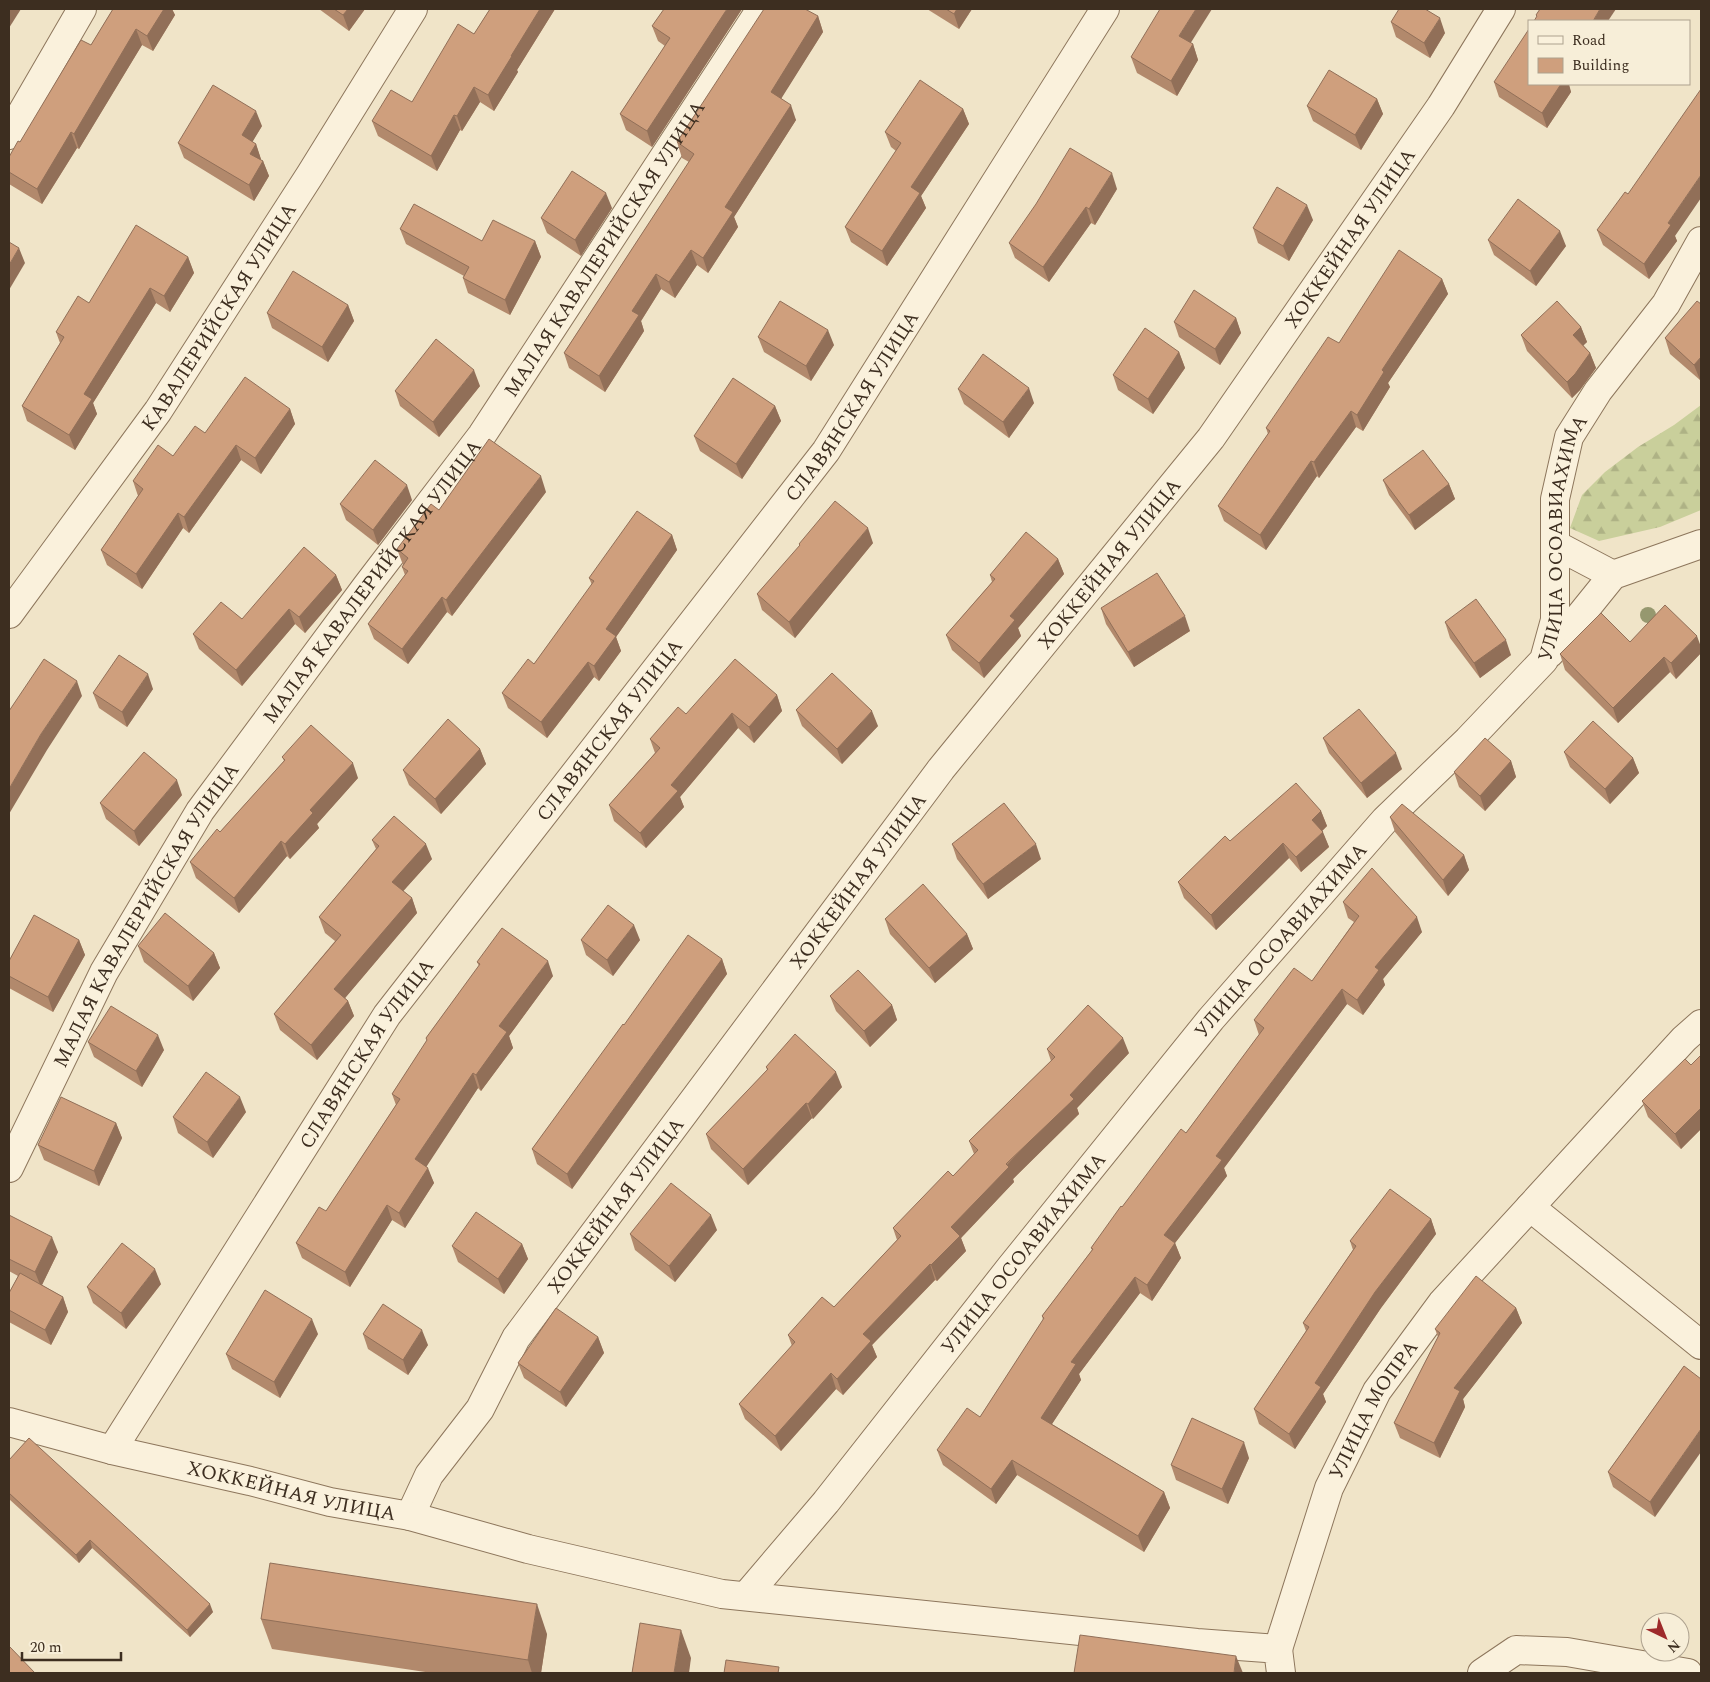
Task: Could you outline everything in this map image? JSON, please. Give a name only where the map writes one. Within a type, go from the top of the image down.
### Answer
[{"type":"street","points":[[9,135],[82,9]]},
{"type":"street","name":"КАВАЛЕРИЙСКАЯ УЛИЦА","points":[[9,614],[158,411],[413,9]]},
{"type":"street","name":"МАЛАЯ КАВАЛЕРИЙСКАЯ УЛИЦА","points":[[9,1168],[104,972],[200,811],[366,587],[482,435],[761,9]]},
{"type":"street","name":"СЛАВЯНСКАЯ УЛИЦА","points":[[112,1450],[387,1014],[826,452],[1105,9]]},
{"type":"street","name":"ХОККЕЙНАЯ УЛИЦА","points":[[9,1422],[112,1450],[330,1502],[410,1516],[429,1475],[480,1409],[516,1338],[941,769],[1211,438],[1441,106],[1501,9]]},
{"type":"street","name":"УЛИЦА ОСОАВИАХИМА","points":[[746,1596],[826,1502],[1016,1261],[1212,1019],[1385,820],[1468,740],[1544,660],[1555,620],[1555,499],[1569,437],[1598,391],[1666,304],[1701,241]]},
{"type":"street","points":[[1544,660],[1613,575],[1701,544]]},
{"type":"street","points":[[1556,546],[1613,575]]},
{"type":"street","name":"УЛИЦА МОПРА","points":[[1279,1661],[1329,1488],[1377,1392],[1442,1303],[1684,1039],[1701,1024]]},
{"type":"street","points":[[1530,1207],[1701,1345]]},
{"type":"street","points":[[410,1516],[528,1549],[722,1594],[1197,1643],[1279,1661]]},
{"type":"street","points":[[1482,1673],[1516,1650],[1567,1652],[1688,1673]]},
{"type":"green space","points":[[1701,405],[1701,510],[1660,527],[1599,541],[1570,528],[1582,495],[1605,472],[1638,447],[1674,425]]},
{"type":"building","points":[[113,9],[164,9],[147,36],[136,29],[74,134],[71,132],[37,189],[9,172],[9,157],[18,141],[20,142],[81,40],[91,45]]},
{"type":"building","points":[[334,9],[348,9],[343,15]]},
{"type":"building","points":[[490,9],[540,9],[488,95],[474,87],[457,116],[454,115],[431,156],[372,121],[391,90],[412,102],[458,24],[474,34]]},
{"type":"building","points":[[664,9],[727,9],[647,131],[620,114],[670,38],[652,26]]},
{"type":"building","points":[[764,9],[805,9],[818,16],[771,92],[791,105],[725,207],[733,212],[703,258],[691,250],[669,282],[656,274],[632,311],[639,315],[599,376],[564,353],[694,154],[677,142]]},
{"type":"building","points":[[946,9],[957,9],[954,14]]},
{"type":"building","points":[[1160,9],[1196,9],[1179,36],[1193,44],[1171,81],[1131,57]]},
{"type":"building","points":[[1399,9],[1425,9],[1440,18],[1424,43],[1391,22]]},
{"type":"building","points":[[1540,9],[1600,9],[1594,20],[1535,20]]},
{"type":"building","points":[[1528,31],[1528,85],[1560,85],[1542,113],[1494,82]]},
{"type":"building","points":[[1329,70],[1377,99],[1355,135],[1307,106]]},
{"type":"building","points":[[920,80],[963,109],[911,187],[920,193],[882,251],[845,227],[901,143],[885,132]]},
{"type":"building","points":[[213,85],[256,111],[242,135],[256,144],[250,154],[263,161],[249,185],[178,143]]},
{"type":"building","points":[[1701,89],[1701,175],[1668,223],[1671,225],[1644,264],[1597,230],[1625,192],[1628,194]]},
{"type":"building","points":[[1070,148],[1112,173],[1089,209],[1086,207],[1043,267],[1009,243],[1036,204]]},
{"type":"building","points":[[572,171],[606,193],[575,240],[541,218]]},
{"type":"building","points":[[1277,187],[1307,205],[1283,246],[1253,228]]},
{"type":"building","points":[[1518,199],[1560,231],[1530,271],[1488,240]]},
{"type":"building","points":[[414,204],[482,241],[493,220],[535,241],[505,300],[463,278],[469,267],[400,229]]},
{"type":"building","points":[[136,225],[188,257],[164,296],[150,288],[84,394],[92,399],[69,435],[22,406],[64,337],[56,332],[78,296],[89,303]]},
{"type":"building","points":[[9,242],[19,248],[9,265]]},
{"type":"building","points":[[1399,250],[1442,279],[1382,370],[1384,372],[1357,415],[1351,411],[1314,462],[1311,461],[1260,535],[1218,506],[1270,431],[1266,428],[1328,337],[1339,343]]},
{"type":"building","points":[[293,271],[348,305],[322,347],[267,313]]},
{"type":"building","points":[[1194,290],[1236,318],[1215,349],[1174,322]]},
{"type":"building","points":[[780,301],[828,330],[806,366],[758,337]]},
{"type":"building","points":[[1557,301],[1581,327],[1573,335],[1590,353],[1567,382],[1521,335]]},
{"type":"building","points":[[1697,301],[1701,304],[1701,357],[1694,365],[1665,338]]},
{"type":"building","points":[[1145,328],[1179,352],[1148,399],[1113,375]]},
{"type":"building","points":[[436,339],[474,370],[433,422],[395,391]]},
{"type":"building","points":[[983,354],[1029,388],[1003,422],[958,389]]},
{"type":"building","points":[[245,377],[290,409],[255,458],[236,445],[184,517],[178,513],[136,574],[101,550],[143,489],[133,481],[158,445],[173,456],[195,426],[205,433]]},
{"type":"building","points":[[733,378],[775,406],[736,464],[694,436]]},
{"type":"building","points":[[489,439],[541,476],[446,600],[442,597],[402,649],[368,624],[408,571],[402,567],[408,558],[397,549],[431,504],[439,510]]},
{"type":"building","points":[[1423,450],[1449,484],[1409,515],[1383,480]]},
{"type":"building","points":[[375,460],[407,485],[373,530],[340,504]]},
{"type":"building","points":[[835,501],[868,528],[789,622],[757,594]]},
{"type":"building","points":[[637,511],[672,535],[606,629],[616,636],[594,666],[588,662],[541,722],[502,693],[528,659],[534,664],[594,581],[589,578]]},
{"type":"building","points":[[1026,532],[1058,559],[1010,616],[1015,620],[979,663],[946,635],[995,579],[990,575]]},
{"type":"building","points":[[304,547],[336,575],[299,617],[289,609],[236,670],[193,634],[221,602],[242,619]]},
{"type":"building","points":[[1157,573],[1185,616],[1128,652],[1101,608]]},
{"type":"building","points":[[1476,599],[1506,640],[1474,663],[1445,622]]},
{"type":"building","points":[[1665,605],[1697,636],[1671,663],[1664,657],[1613,708],[1560,654],[1601,613],[1630,642]]},
{"type":"building","points":[[119,655],[148,674],[122,712],[93,693]]},
{"type":"building","points":[[44,659],[77,681],[41,734],[9,789],[9,711]]},
{"type":"building","points":[[735,659],[777,695],[749,727],[732,713],[671,785],[678,791],[640,833],[609,805],[660,748],[650,739],[678,707],[686,714]]},
{"type":"building","points":[[832,673],[872,711],[837,749],[796,710]]},
{"type":"building","points":[[1359,709],[1396,753],[1361,783],[1323,738]]},
{"type":"building","points":[[448,719],[480,749],[435,799],[403,770]]},
{"type":"building","points":[[1593,721],[1633,758],[1605,789],[1564,752]]},
{"type":"building","points":[[311,725],[353,763],[310,810],[313,813],[285,844],[281,841],[234,898],[190,862],[217,829],[220,832],[285,760],[282,757]]},
{"type":"building","points":[[1485,738],[1511,761],[1480,796],[1454,772]]},
{"type":"building","points":[[144,752],[177,780],[134,831],[100,803]]},
{"type":"building","points":[[1296,783],[1321,811],[1312,820],[1323,832],[1296,857],[1283,843],[1211,915],[1178,882],[1225,836],[1230,841]]},
{"type":"building","points":[[1004,803],[1036,844],[983,884],[952,844]]},
{"type":"building","points":[[1402,804],[1464,855],[1443,880],[1390,817]]},
{"type":"building","points":[[394,816],[426,844],[392,882],[412,898],[334,989],[348,1001],[311,1045],[274,1014],[341,935],[319,917],[379,846],[372,840]]},
{"type":"building","points":[[1372,868],[1417,917],[1375,967],[1379,970],[1357,1000],[1342,989],[1216,1156],[1222,1160],[1164,1235],[1175,1243],[1147,1285],[1135,1277],[1071,1362],[1076,1364],[1041,1418],[1164,1492],[1138,1536],[1012,1460],[991,1489],[937,1450],[967,1408],[980,1417],[1044,1318],[1042,1316],[1093,1249],[1091,1248],[1121,1206],[1181,1129],[1186,1133],[1264,1028],[1254,1020],[1294,968],[1312,981],[1359,916],[1343,902]]},
{"type":"building","points":[[923,884],[967,934],[929,968],[885,919]]},
{"type":"building","points":[[608,905],[634,925],[607,960],[581,940]]},
{"type":"building","points":[[165,913],[214,953],[188,986],[138,946]]},
{"type":"building","points":[[34,915],[79,940],[48,997],[9,976],[9,961]]},
{"type":"building","points":[[502,928],[548,961],[499,1026],[507,1032],[476,1075],[473,1073],[415,1159],[428,1168],[399,1213],[387,1205],[345,1272],[296,1243],[319,1207],[326,1211],[400,1099],[392,1094],[427,1040],[426,1038],[480,964],[477,962]]},
{"type":"building","points":[[688,935],[722,959],[567,1174],[532,1149]]},
{"type":"building","points":[[858,970],[892,1005],[864,1031],[830,996]]},
{"type":"building","points":[[1088,1005],[1123,1038],[1070,1095],[1074,1099],[1006,1164],[1009,1167],[951,1227],[960,1236],[930,1264],[863,1334],[871,1341],[837,1379],[831,1373],[775,1436],[739,1404],[795,1342],[788,1335],[822,1297],[834,1307],[901,1236],[893,1228],[948,1171],[953,1176],[978,1150],[969,1141],[1055,1057],[1047,1049]]},
{"type":"building","points":[[111,1006],[158,1035],[136,1071],[88,1042]]},
{"type":"building","points":[[795,1034],[836,1072],[808,1104],[806,1103],[743,1169],[706,1134],[768,1069],[766,1067]]},
{"type":"building","points":[[1701,1055],[1701,1108],[1675,1134],[1642,1101],[1685,1059],[1691,1065]]},
{"type":"building","points":[[206,1072],[240,1097],[207,1142],[173,1117]]},
{"type":"building","points":[[61,1097],[116,1123],[94,1171],[38,1145]]},
{"type":"building","points":[[671,1183],[711,1215],[669,1266],[630,1234]]},
{"type":"building","points":[[1390,1189],[1431,1219],[1375,1292],[1315,1383],[1321,1387],[1289,1434],[1254,1409],[1309,1327],[1303,1323],[1356,1246],[1350,1241]]},
{"type":"building","points":[[476,1212],[522,1244],[498,1279],[452,1246]]},
{"type":"building","points":[[9,1215],[52,1237],[35,1272],[9,1259]]},
{"type":"building","points":[[122,1243],[155,1269],[121,1313],[87,1287]]},
{"type":"building","points":[[20,1273],[63,1297],[45,1330],[9,1310],[9,1293]]},
{"type":"building","points":[[1476,1276],[1516,1308],[1454,1388],[1460,1391],[1434,1443],[1394,1423],[1440,1333],[1435,1329]]},
{"type":"building","points":[[265,1290],[312,1319],[274,1382],[226,1354]]},
{"type":"building","points":[[383,1304],[422,1330],[403,1360],[363,1334]]},
{"type":"building","points":[[556,1308],[598,1337],[560,1392],[518,1363]]},
{"type":"building","points":[[1684,1366],[1701,1379],[1701,1429],[1650,1502],[1608,1472]]},
{"type":"building","points":[[1192,1418],[1244,1442],[1222,1489],[1171,1465]]},
{"type":"building","points":[[29,1438],[210,1604],[187,1630],[90,1540],[76,1555],[9,1493],[9,1460]]},
{"type":"building","points":[[270,1563],[537,1604],[528,1660],[261,1619]]},
{"type":"building","points":[[640,1623],[681,1630],[674,1673],[632,1673]]},
{"type":"building","points":[[1080,1635],[1236,1656],[1234,1673],[1074,1673]]},
{"type":"building","points":[[9,1646],[35,1673],[9,1673]]},
{"type":"building","points":[[726,1660],[779,1667],[778,1673],[724,1673]]}]
